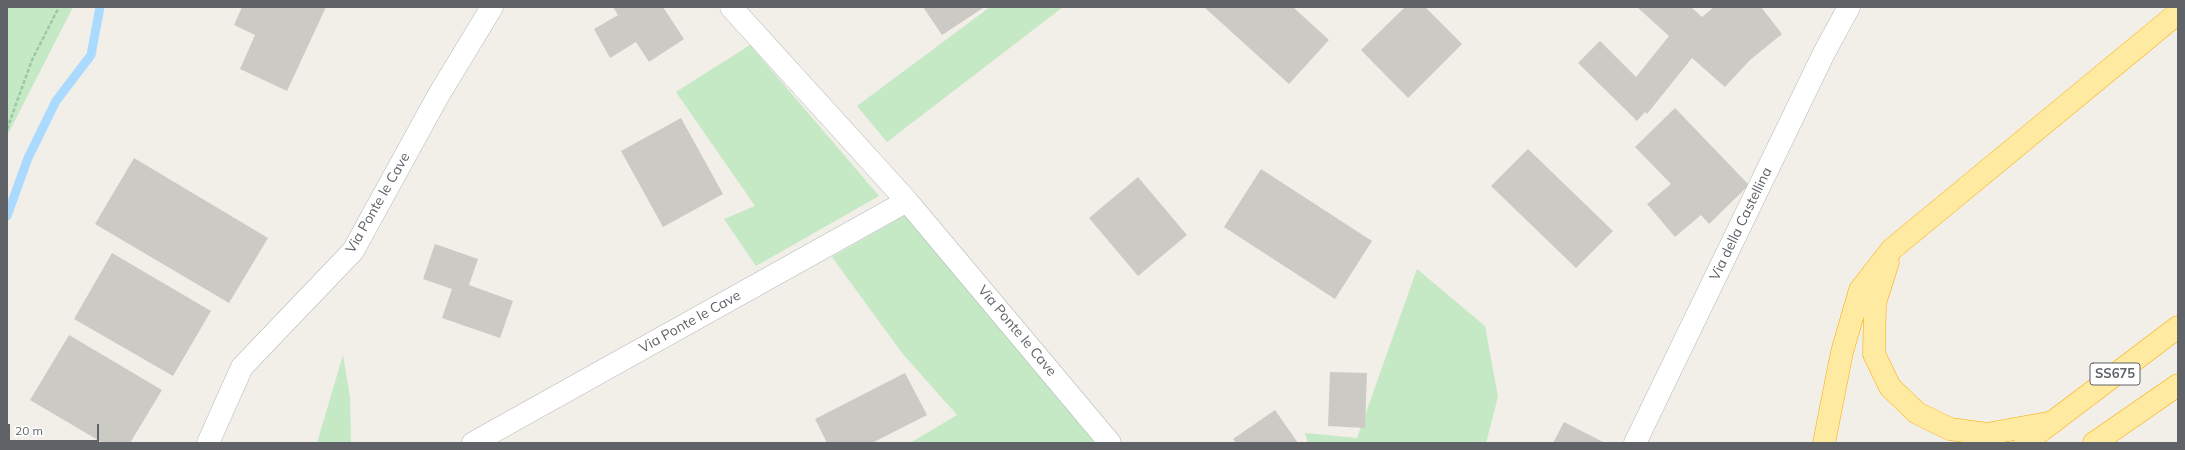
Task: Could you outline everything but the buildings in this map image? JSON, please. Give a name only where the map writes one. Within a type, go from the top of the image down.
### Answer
[{"type":"highway","points":[[1824,443],[1842,352],[1860,290],[1892,249],[2178,13]]},
{"type":"highway","points":[[1892,249],[1875,303],[1874,354],[1890,387],[1917,413],[1950,429],[1987,434],[2053,422]]},
{"type":"highway","name":"SS675","points":[[2025,443],[2178,327]]},
{"type":"highway","points":[[2094,443],[2178,385]]},
{"type":"street","name":"Via Ponte le Cave","points":[[208,443],[242,367],[353,251],[438,96],[492,7]]},
{"type":"street","name":"Via Ponte le Cave","points":[[731,7],[907,201],[1110,443]]},
{"type":"street","name":"Via della Castellina","points":[[1635,443],[1821,60],[1849,7]]},
{"type":"street","name":"Via Ponte le Cave","points":[[473,443],[907,201]]},
{"type":"path","points":[[7,128],[32,60],[59,7]]},
{"type":"green space","points":[[7,7],[73,7],[7,136]]},
{"type":"green space","points":[[990,7],[1063,7],[887,142],[857,106]]},
{"type":"green space","points":[[750,45],[879,196],[756,266],[724,219],[755,206],[676,92]]},
{"type":"green space","points":[[907,214],[1090,435],[1095,443],[910,443],[957,415],[902,353],[832,257]]},
{"type":"green space","points":[[1417,269],[1485,326],[1498,397],[1486,443],[1308,443],[1305,433],[1357,438]]},
{"type":"green space","points":[[343,355],[350,397],[351,443],[317,443]]},
{"type":"waterway","points":[[7,216],[28,158],[56,101],[91,55],[100,7]]}]
